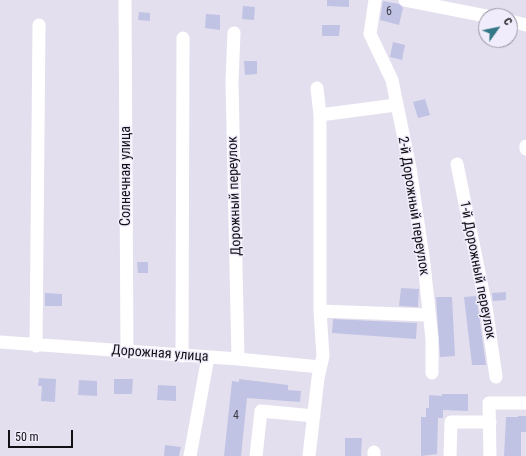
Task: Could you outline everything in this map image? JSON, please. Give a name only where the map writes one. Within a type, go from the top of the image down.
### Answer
[{"type":"street","name":"Солнечная улица","points":[[125,0],[127,352]]},
{"type":"street","name":"2-й Дорожный переулок","points":[[374,0],[370,34],[392,80],[410,168],[424,264],[428,315],[433,351],[432,373]]},
{"type":"street","points":[[405,0],[478,14]]},
{"type":"street","points":[[36,346],[39,25]]},
{"type":"street","name":"Дорожный переулок","points":[[234,33],[232,82],[238,359]]},
{"type":"street","points":[[182,356],[183,38]]},
{"type":"street","points":[[309,456],[320,367],[323,356],[320,311],[320,115],[317,88]]},
{"type":"street","points":[[320,115],[396,105]]},
{"type":"street","name":"1-й Дорожный переулок","points":[[457,164],[486,307],[496,376]]},
{"type":"street","points":[[320,311],[428,315]]},
{"type":"street","name":"Дорожная улица","points":[[0,342],[36,346],[238,359],[320,367]]},
{"type":"street","points":[[190,456],[208,357]]},
{"type":"street","points":[[490,456],[489,403],[526,403]]},
{"type":"street","points":[[256,456],[261,411],[314,416]]},
{"type":"street","points":[[450,456],[451,422],[490,422]]},
{"type":"building","points":[[327,0],[349,0],[349,7],[327,6]]},
{"type":"building","points":[[383,1],[399,4],[403,8],[399,25],[380,20]]},
{"type":"building","points":[[243,6],[255,7],[254,20],[242,19]]},
{"type":"building","points":[[139,12],[150,13],[150,21],[138,20]]},
{"type":"building","points":[[206,14],[220,15],[220,30],[205,28]]},
{"type":"building","points":[[322,25],[340,25],[339,36],[322,36]]},
{"type":"building","points":[[393,42],[405,45],[402,60],[390,57]]},
{"type":"building","points":[[244,61],[257,61],[257,74],[245,75]]},
{"type":"building","points":[[425,99],[430,115],[418,118],[413,102]]},
{"type":"building","points":[[137,262],[148,262],[148,273],[138,273]]},
{"type":"building","points":[[401,288],[419,289],[418,307],[399,306]]},
{"type":"building","points":[[506,292],[506,300],[493,301],[492,293]]},
{"type":"building","points":[[45,293],[62,294],[62,306],[45,306]]},
{"type":"building","points":[[476,296],[486,365],[472,365],[464,297]]},
{"type":"building","points":[[436,297],[452,297],[455,356],[440,357]]},
{"type":"building","points":[[333,319],[417,323],[416,339],[332,333]]},
{"type":"building","points":[[39,378],[56,379],[55,402],[41,401],[42,386],[38,386]]},
{"type":"building","points":[[114,379],[133,379],[132,394],[114,394]]},
{"type":"building","points":[[239,379],[288,385],[288,390],[301,391],[300,402],[247,398],[241,456],[224,456],[232,381],[239,382]]},
{"type":"building","points":[[79,380],[97,381],[97,396],[78,395]]},
{"type":"building","points":[[158,385],[176,386],[176,401],[157,400]]},
{"type":"building","points":[[442,394],[468,394],[468,411],[443,410],[443,418],[438,418],[437,454],[421,456],[421,417],[426,417],[426,408],[429,408],[429,395],[442,396]]},
{"type":"building","points":[[526,416],[526,432],[521,432],[521,456],[504,456],[506,417]]},
{"type":"building","points":[[345,438],[362,438],[361,456],[345,456]]},
{"type":"building","points":[[165,445],[181,447],[179,456],[164,456]]}]
